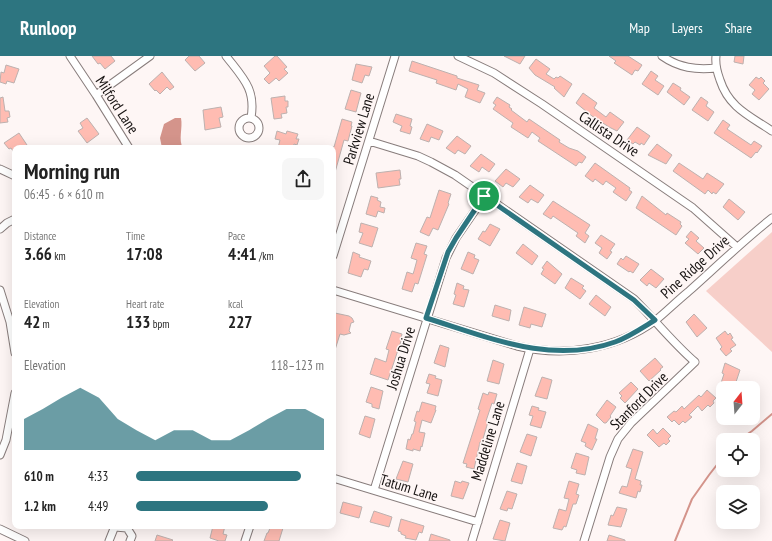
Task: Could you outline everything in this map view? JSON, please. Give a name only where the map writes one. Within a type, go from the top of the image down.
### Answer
[{"type":"street","name":"Milford Lane","points":[[70,56],[127,145]]},
{"type":"street","points":[[96,95],[150,56]]},
{"type":"street","points":[[226,56],[243,78],[251,93],[253,107],[251,118]]},
{"type":"street","name":"Parkview Lane","points":[[336,246],[395,56]]},
{"type":"street","name":"Callista Drive","points":[[458,56],[494,73],[536,100],[693,208],[737,247]]},
{"type":"street","points":[[662,56],[683,66],[701,69],[716,68]]},
{"type":"street","points":[[716,56],[716,68],[724,92],[736,107],[772,131]]},
{"type":"street","points":[[369,141],[431,162],[456,175],[634,300],[655,320]]},
{"type":"street","points":[[0,169],[12,175]]},
{"type":"street","name":"Joshua Drive","points":[[374,490],[426,318],[448,252],[484,196]]},
{"type":"street","name":"Pine Ridge Drive","points":[[336,291],[530,349],[571,351],[597,347],[626,337],[655,320],[772,218]]},
{"type":"street","points":[[0,229],[7,222],[12,220]]},
{"type":"street","points":[[0,290],[12,319]]},
{"type":"street","name":"Stanford Drive","points":[[584,541],[610,457],[618,439],[631,423],[695,362],[682,351],[655,320]]},
{"type":"street","name":"Maddeline Lane","points":[[472,541],[530,349]]},
{"type":"street","points":[[0,455],[6,440],[12,409]]},
{"type":"street","name":"Tatum Lane","points":[[336,479],[478,522]]},
{"type":"street","points":[[0,529],[24,541]]},
{"type":"street","points":[[109,541],[114,529]]},
{"type":"street","points":[[128,529],[132,536],[130,541]]},
{"type":"street","points":[[245,541],[249,529]]},
{"type":"shaded area","points":[[175,118],[181,118],[182,145],[161,145],[160,138],[164,124]]},
{"type":"shaded area","points":[[772,232],[772,352],[706,291]]},
{"type":"building","points":[[92,56],[111,56],[115,61],[105,69],[100,63],[98,64]]},
{"type":"building","points":[[189,56],[199,56],[205,63],[195,71],[185,60]]},
{"type":"building","points":[[275,56],[277,56],[287,67],[284,69],[288,73],[279,81],[276,78],[269,84],[264,79],[270,73],[264,66]]},
{"type":"building","points":[[504,56],[525,56],[520,64]]},
{"type":"building","points":[[609,56],[628,56],[642,65],[638,71],[635,70],[632,75],[614,63],[616,61]]},
{"type":"building","points":[[735,56],[744,56],[743,64],[734,62]]},
{"type":"building","points":[[536,59],[550,69],[546,74],[554,79],[560,76],[572,84],[564,97],[554,88],[555,87],[535,75],[529,68]]},
{"type":"building","points":[[412,61],[479,85],[477,90],[485,93],[480,103],[465,97],[468,89],[458,84],[456,90],[436,83],[437,80],[409,71]]},
{"type":"building","points":[[356,64],[372,67],[369,76],[365,75],[362,83],[352,80]]},
{"type":"building","points":[[6,65],[19,69],[14,83],[7,81],[6,84],[0,82],[1,72],[4,73]]},
{"type":"building","points":[[651,71],[658,76],[655,80],[664,86],[658,95],[642,84]]},
{"type":"building","points":[[162,72],[174,87],[170,90],[167,87],[160,94],[149,84]]},
{"type":"building","points":[[756,77],[759,79],[761,77],[765,81],[763,83],[769,89],[759,100],[752,94],[755,90],[749,85]]},
{"type":"building","points":[[673,83],[681,88],[680,90],[690,97],[684,105],[667,92]]},
{"type":"building","points":[[351,90],[361,93],[356,112],[345,109]]},
{"type":"building","points":[[583,93],[597,103],[594,108],[606,117],[610,112],[624,122],[617,131],[592,116],[576,103]]},
{"type":"building","points":[[285,96],[285,101],[288,101],[288,107],[286,107],[287,113],[281,114],[282,118],[274,119],[271,98]]},
{"type":"building","points":[[3,97],[5,111],[9,111],[10,117],[7,118],[8,122],[0,123],[0,98]]},
{"type":"building","points":[[497,97],[510,105],[509,107],[512,109],[511,110],[527,122],[529,119],[560,140],[559,142],[578,151],[586,157],[582,163],[579,162],[576,166],[538,141],[540,138],[532,132],[528,138],[511,127],[513,123],[493,109],[496,105],[493,103]]},
{"type":"building","points":[[701,97],[708,102],[706,106],[714,112],[708,121],[692,110]]},
{"type":"building","points":[[221,107],[223,117],[219,118],[221,127],[205,130],[203,110]]},
{"type":"building","points":[[396,114],[412,119],[410,134],[400,131],[402,126],[393,122]]},
{"type":"building","points":[[87,118],[99,134],[87,143],[78,131],[83,128],[80,123]]},
{"type":"building","points":[[342,119],[352,122],[348,141],[344,140],[336,169],[336,145],[335,145]]},
{"type":"building","points":[[723,120],[730,125],[727,129],[751,145],[754,141],[762,146],[757,153],[756,152],[751,158],[714,133]]},
{"type":"building","points":[[427,124],[443,131],[439,140],[431,137],[429,142],[420,139]]},
{"type":"building","points":[[637,127],[650,136],[644,145],[641,143],[640,145],[635,142],[633,144],[627,140]]},
{"type":"building","points":[[277,131],[286,134],[287,131],[298,134],[296,139],[299,139],[297,145],[279,145],[280,140],[275,139]]},
{"type":"building","points":[[19,133],[27,145],[12,145],[12,150],[11,148],[9,149],[4,143]]},
{"type":"building","points":[[457,136],[471,146],[465,154],[458,150],[455,154],[446,148]]},
{"type":"building","points":[[657,144],[672,155],[666,164],[648,155]]},
{"type":"building","points":[[481,154],[495,164],[489,172],[482,167],[479,172],[470,166]]},
{"type":"building","points":[[595,163],[630,188],[629,190],[632,192],[626,201],[613,192],[616,188],[606,181],[603,185],[595,179],[593,182],[585,176]]},
{"type":"building","points":[[679,163],[703,179],[707,173],[724,184],[716,194],[713,192],[712,194],[708,190],[705,194],[673,171]]},
{"type":"building","points":[[506,169],[520,179],[513,187],[506,183],[503,187],[495,181]]},
{"type":"building","points":[[400,170],[400,185],[378,188],[376,173]]},
{"type":"building","points":[[530,185],[544,195],[538,203],[531,199],[528,203],[519,197]]},
{"type":"building","points":[[439,190],[451,194],[449,204],[438,230],[433,228],[429,236],[420,232],[427,217],[430,218]]},
{"type":"building","points":[[371,196],[378,198],[377,200],[381,202],[380,207],[385,208],[384,213],[378,211],[376,217],[366,214]]},
{"type":"building","points":[[642,196],[666,215],[667,213],[681,222],[680,224],[682,226],[676,235],[636,208]]},
{"type":"building","points":[[729,199],[745,212],[738,220],[723,207]]},
{"type":"building","points":[[553,201],[590,225],[585,233],[589,236],[585,243],[576,236],[578,233],[553,216],[551,219],[543,214]]},
{"type":"building","points":[[361,223],[378,228],[372,247],[359,243],[363,233],[359,232]]},
{"type":"building","points":[[490,224],[500,229],[490,246],[478,239]]},
{"type":"building","points":[[691,231],[699,238],[696,241],[704,248],[698,254],[685,243],[689,239],[686,237]]},
{"type":"building","points":[[601,235],[615,244],[607,259],[599,253],[602,248],[595,243]]},
{"type":"building","points":[[416,243],[427,246],[424,254],[427,255],[418,284],[415,283],[412,292],[402,289],[407,272],[413,274],[414,271],[417,260],[411,258]]},
{"type":"building","points":[[523,244],[538,256],[532,265],[516,253]]},
{"type":"building","points":[[353,252],[360,255],[359,257],[371,261],[368,270],[364,269],[361,277],[348,273]]},
{"type":"building","points":[[468,252],[475,255],[474,258],[479,260],[473,274],[461,269]]},
{"type":"building","points":[[626,256],[639,264],[633,273],[617,264],[621,258],[623,260]]},
{"type":"building","points":[[547,261],[562,274],[555,284],[541,274],[544,269],[542,268]]},
{"type":"building","points":[[651,269],[664,279],[656,288],[649,283],[647,286],[640,280]]},
{"type":"building","points":[[571,278],[584,286],[582,288],[586,291],[580,299],[565,288]]},
{"type":"building","points":[[457,283],[464,286],[463,289],[469,290],[464,307],[453,304],[456,295],[454,294]]},
{"type":"building","points":[[596,295],[611,307],[605,316],[589,304]]},
{"type":"building","points":[[495,305],[511,310],[509,321],[492,316]]},
{"type":"building","points":[[524,307],[546,314],[542,327],[531,324],[530,328],[519,325]]},
{"type":"building","points":[[336,313],[349,316],[354,322],[351,323],[349,331],[351,333],[344,335],[340,334],[336,347]]},
{"type":"building","points":[[694,314],[707,328],[697,337],[686,322]]},
{"type":"building","points":[[392,331],[402,334],[402,338],[388,380],[370,374],[375,358],[386,362],[389,350],[386,349]]},
{"type":"building","points":[[725,331],[728,335],[730,333],[733,338],[731,339],[736,345],[730,349],[732,351],[726,356],[720,349],[722,347],[716,338]]},
{"type":"building","points":[[440,345],[449,348],[445,367],[434,363]]},
{"type":"building","points":[[655,358],[663,367],[649,381],[640,371]]},
{"type":"building","points":[[493,360],[504,364],[499,384],[487,381]]},
{"type":"building","points":[[725,363],[740,370],[736,381],[722,381],[724,374],[722,373]]},
{"type":"building","points":[[429,374],[442,380],[438,396],[427,393],[430,384],[426,383]]},
{"type":"building","points":[[542,377],[552,380],[547,399],[535,396]]},
{"type":"building","points":[[631,382],[638,389],[625,403],[620,398],[622,396],[619,393]]},
{"type":"building","points":[[371,387],[383,391],[379,409],[372,407],[372,404],[366,402]]},
{"type":"building","points":[[707,390],[716,398],[710,407],[708,405],[702,411],[698,406],[689,415],[692,417],[685,423],[683,421],[679,425],[674,420],[672,422],[667,417],[674,411],[676,412],[682,406],[684,409],[699,395],[701,397]]},
{"type":"building","points":[[489,392],[497,394],[494,404],[492,403],[486,421],[488,422],[482,442],[480,442],[474,469],[466,467],[467,464],[463,463],[480,410],[478,409],[483,393],[488,395]]},
{"type":"building","points":[[607,400],[616,407],[610,416],[611,417],[606,423],[604,423],[596,415]]},
{"type":"building","points":[[422,402],[436,406],[436,410],[431,423],[422,420],[419,432],[425,433],[422,447],[421,446],[420,451],[413,449],[413,451],[406,449],[408,439],[410,440],[413,434],[416,422],[414,421],[417,411],[419,412]]},
{"type":"building","points":[[532,406],[539,408],[538,410],[546,412],[541,428],[530,425],[533,416],[529,415]]},
{"type":"building","points":[[365,416],[375,419],[370,438],[359,434]]},
{"type":"building","points":[[588,424],[598,429],[595,439],[597,439],[592,450],[585,446],[586,443],[581,441]]},
{"type":"building","points":[[663,428],[671,436],[668,439],[670,441],[666,445],[664,443],[659,447],[647,435],[653,429],[657,434]]},
{"type":"building","points":[[527,434],[537,437],[531,456],[520,452]]},
{"type":"building","points":[[633,449],[643,452],[635,479],[641,481],[640,485],[642,485],[636,498],[619,493],[622,486],[627,487],[632,469],[626,467]]},
{"type":"building","points":[[576,453],[589,457],[585,475],[576,473],[577,470],[571,468]]},
{"type":"building","points":[[403,461],[413,464],[408,482],[396,479]]},
{"type":"building","points":[[517,463],[527,466],[522,484],[511,481]]},
{"type":"building","points":[[455,481],[469,483],[463,499],[451,496]]},
{"type":"building","points":[[569,481],[579,484],[576,494],[579,495],[576,504],[573,504],[566,527],[564,526],[562,530],[553,528],[559,509],[566,511],[569,499],[564,498]]},
{"type":"building","points":[[507,491],[517,494],[512,509],[508,508],[507,511],[500,509]]},
{"type":"building","points":[[343,502],[362,507],[359,518],[340,513]]},
{"type":"building","points":[[617,507],[627,509],[621,527],[608,525],[611,515],[613,516]]},
{"type":"building","points":[[374,511],[392,517],[389,527],[370,522]]},
{"type":"building","points":[[401,519],[424,526],[422,533],[419,532],[416,540],[405,538],[406,536],[398,531]]},
{"type":"building","points":[[500,520],[510,523],[505,541],[493,539]]},
{"type":"building","points":[[212,529],[224,529],[223,534],[227,535],[225,541],[210,538]]},
{"type":"building","points":[[270,529],[283,529],[279,541],[264,541]]},
{"type":"building","points":[[431,534],[450,540],[450,541],[429,541]]},
{"type":"building","points":[[157,535],[173,540],[155,541]]},
{"type":"building","points":[[609,535],[625,540],[625,541],[607,541]]},
{"type":"waterway","points":[[749,433],[772,414]]},
{"type":"waterway","points":[[675,541],[692,499],[716,466]]},
{"type":"route","points":[[484,196],[583,263],[634,300],[655,320],[638,331],[615,342],[597,347],[571,351],[530,349],[426,318],[448,252],[484,196]]}]
